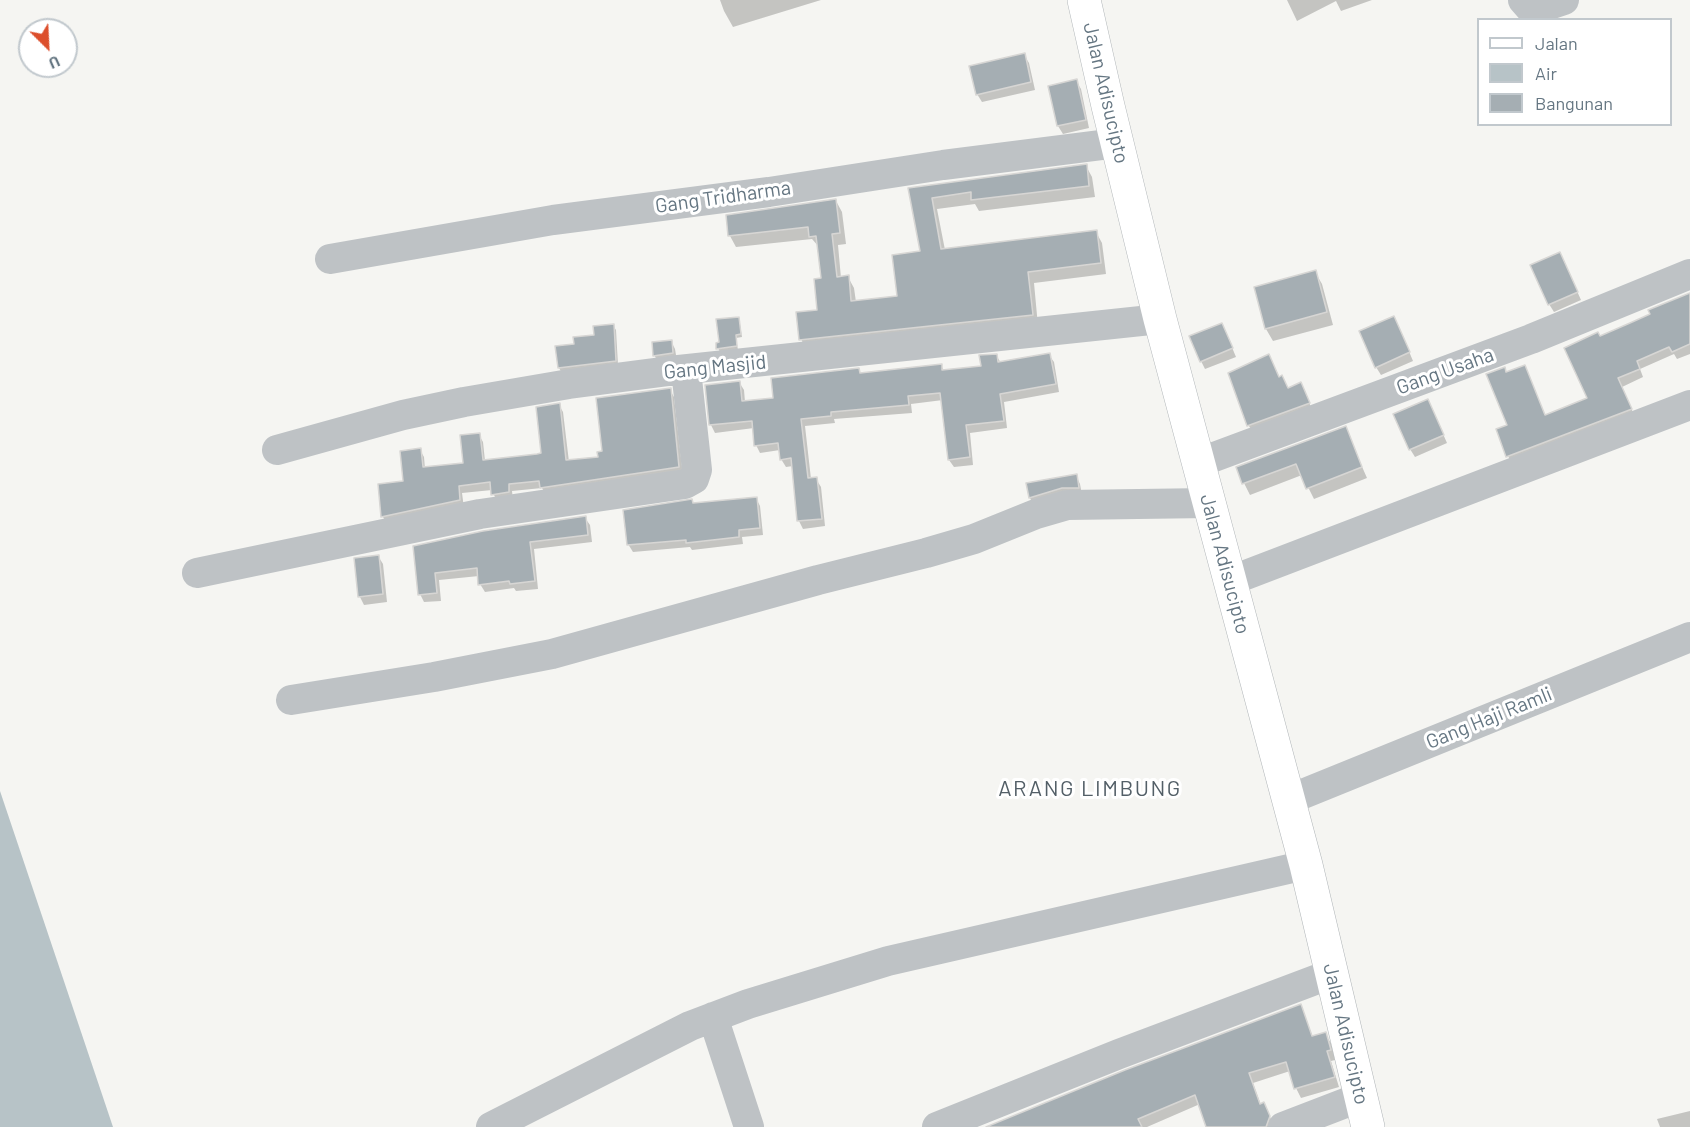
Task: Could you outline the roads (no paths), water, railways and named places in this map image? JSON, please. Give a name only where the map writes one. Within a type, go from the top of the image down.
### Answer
[{"type":"main road","name":"Jalan Adisucipto","points":[[1086,0],[1117,143],[1160,320],[1306,865],[1364,1112]]},
{"type":"street","points":[[1523,0],[1526,5],[1537,9],[1564,0]]},
{"type":"street","name":"Gang Tridharma","points":[[330,259],[553,220],[1117,143]]},
{"type":"street","name":"Gang Usaha","points":[[1198,464],[1531,339],[1690,274]]},
{"type":"street","name":"Gang Masjid","points":[[277,450],[403,415],[569,384],[1160,320]]},
{"type":"street","points":[[197,573],[480,514],[685,484],[694,479],[697,470],[686,370]]},
{"type":"street","points":[[1230,581],[1690,405]]},
{"type":"street","points":[[291,700],[434,677],[552,654],[818,580],[926,553],[974,539],[1036,514],[1067,505],[1209,503]]},
{"type":"street","name":"Gang Haji Ramli","points":[[1288,800],[1690,637]]},
{"type":"street","points":[[491,1127],[690,1026],[748,1004],[888,961],[1306,865]]},
{"type":"street","points":[[937,1127],[1119,1054],[1331,974]]},
{"type":"street","points":[[713,1017],[749,1127]]},
{"type":"street","points":[[1283,1127],[1364,1112]]},
{"type":"water","points":[[0,791],[113,1127],[0,1127]]},
{"type":"district","name":"ARANG LIMBUNG","points":[[1090,789]]}]
